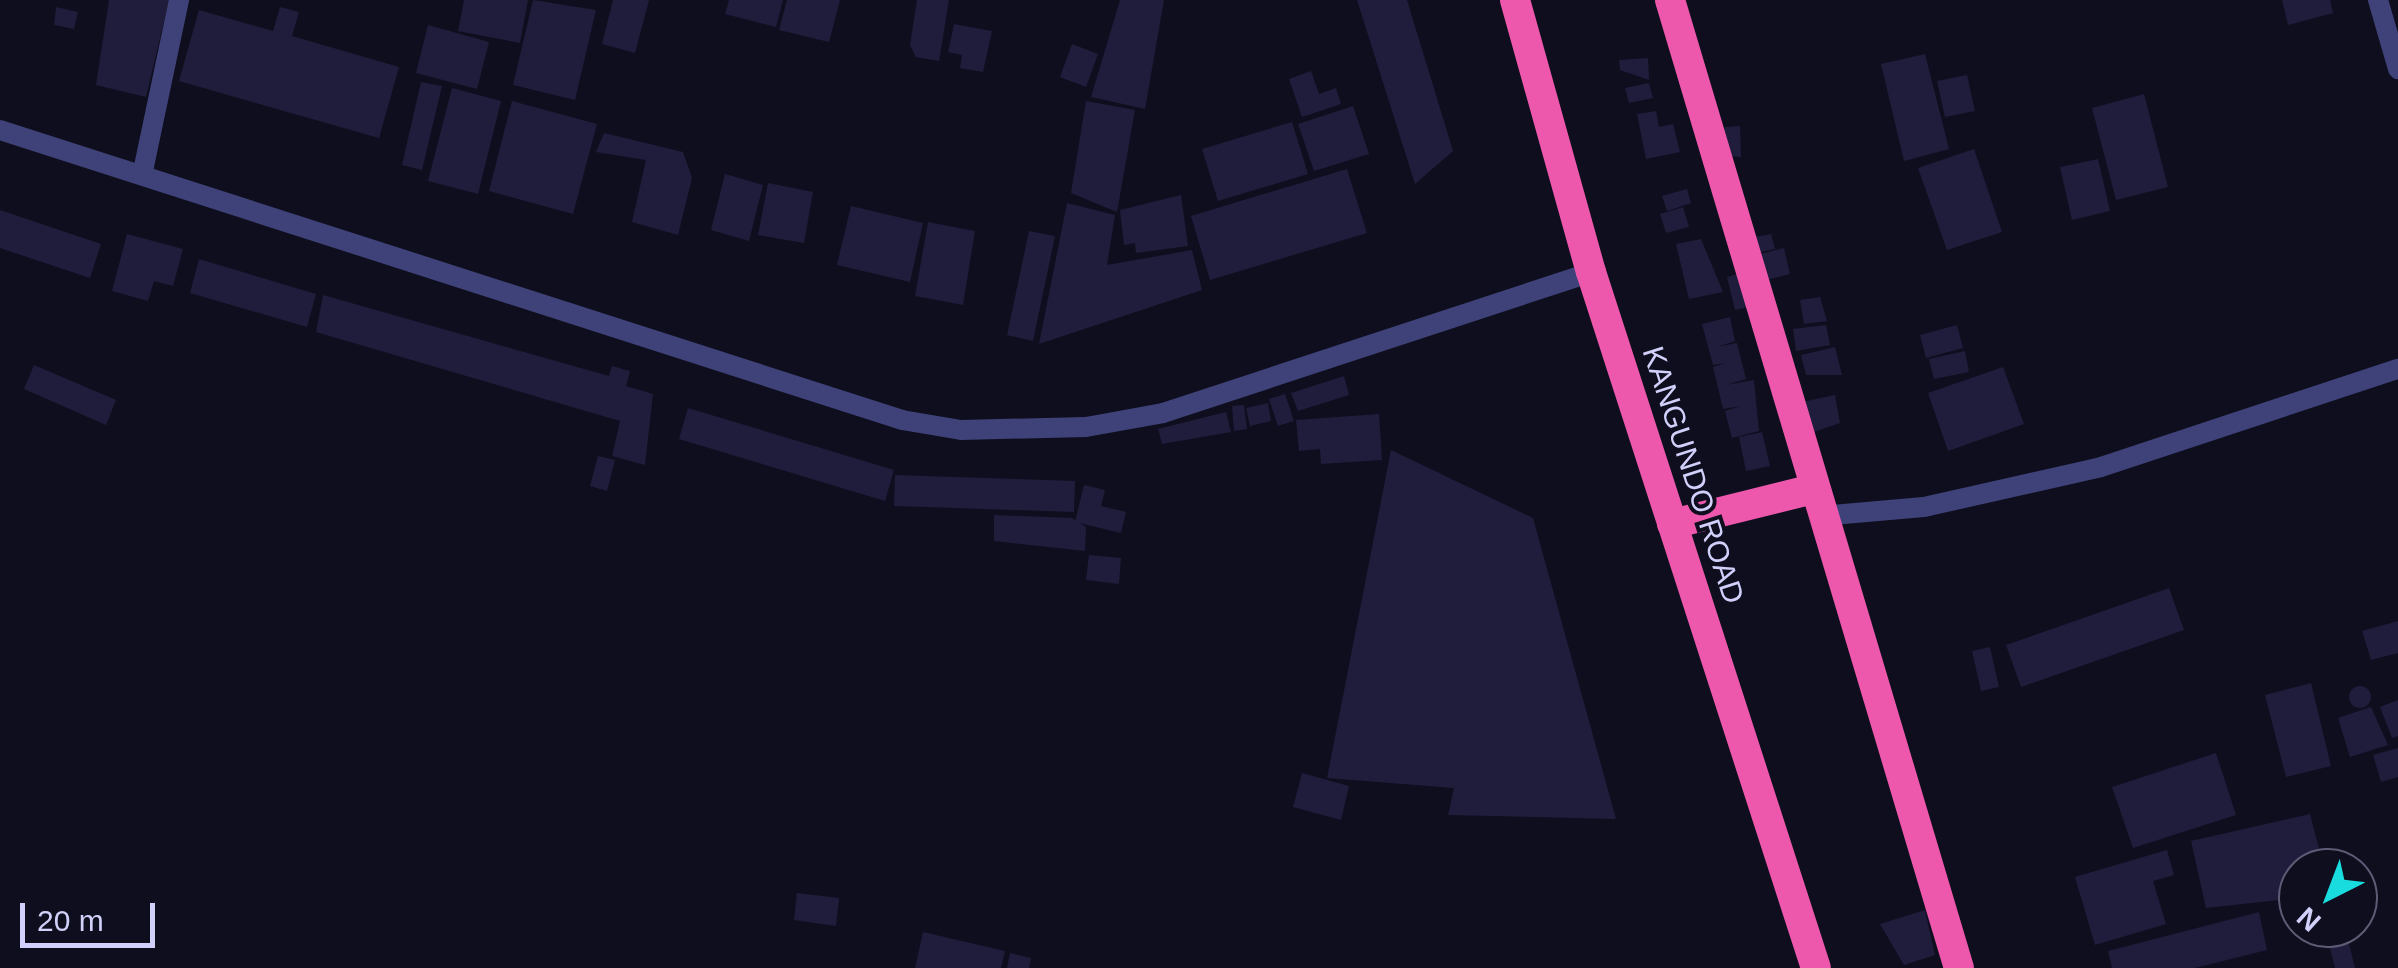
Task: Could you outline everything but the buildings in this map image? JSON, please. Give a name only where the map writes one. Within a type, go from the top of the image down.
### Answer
[{"type":"highway","name":"KANGUNDO ROAD","points":[[1515,0],[1591,272],[1816,968]]},
{"type":"highway","points":[[1670,0],[1958,968]]},
{"type":"highway","points":[[1672,524],[1817,502]]},
{"type":"street","points":[[143,171],[179,0]]},
{"type":"street","points":[[2378,0],[2398,69]]},
{"type":"street","points":[[0,130],[143,171],[902,420],[962,430],[1086,427],[1163,413],[1591,272]]},
{"type":"street","points":[[1817,502],[1924,507],[2102,466],[2398,368]]}]
